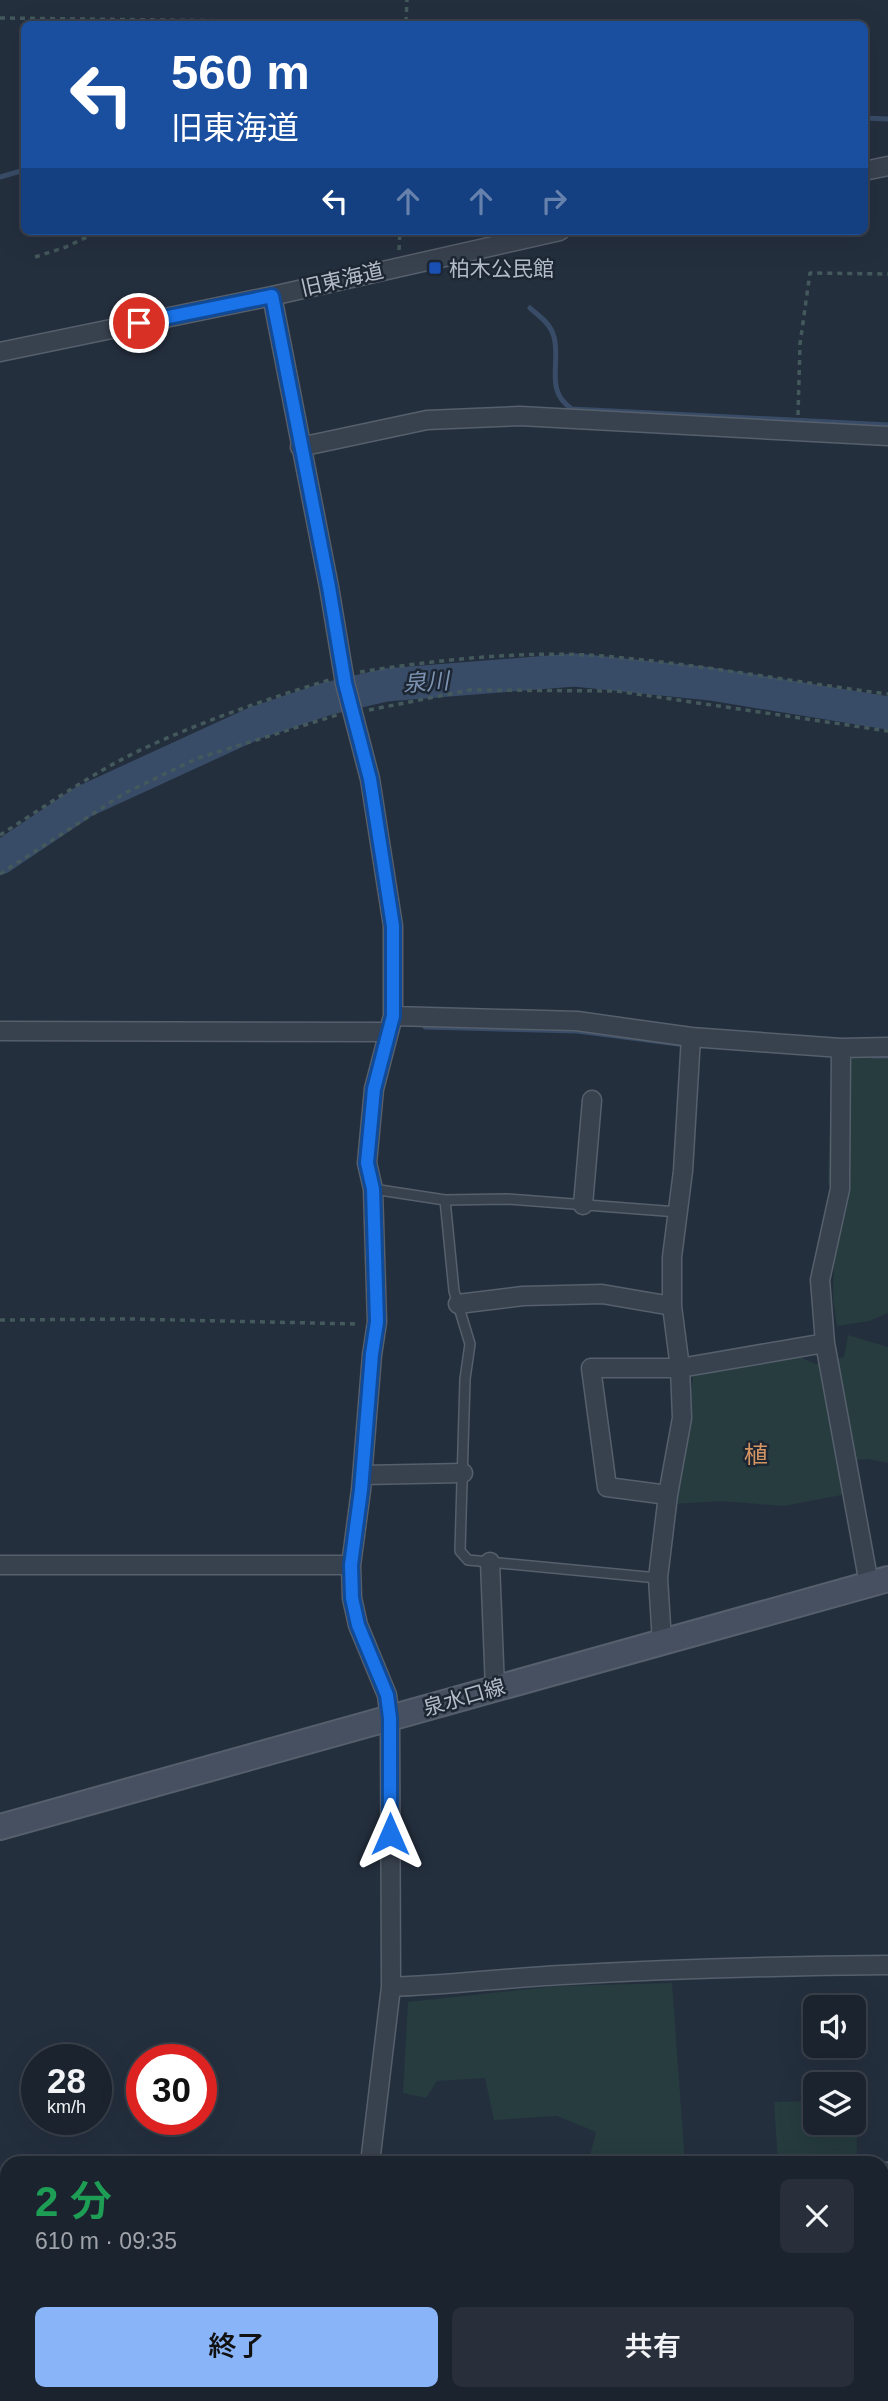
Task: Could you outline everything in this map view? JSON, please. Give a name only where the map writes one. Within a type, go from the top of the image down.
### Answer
[{"type":"main road","name":"泉水口線","points":[[0,1828],[878,1581]]},
{"type":"street","points":[[868,170],[888,166]]},
{"type":"street","name":"旧東海道","points":[[0,352],[272,296],[541,235]]},
{"type":"street","points":[[272,296],[329,587],[344,679],[370,779],[393,926],[391,1024],[374,1089],[367,1163],[373,1189],[377,1322],[363,1475],[351,1565],[352,1598],[358,1625],[387,1695],[390,1718],[391,1987],[371,2156]]},
{"type":"street","points":[[300,447],[427,421],[520,416],[888,436]]},
{"type":"street","points":[[0,1031],[577,1021],[691,1037],[841,1048],[888,1048]]},
{"type":"street","points":[[662,1642],[658,1578],[668,1495],[682,1418],[680,1367],[672,1306],[672,1257],[683,1171],[691,1037]]},
{"type":"street","points":[[841,1048],[840,1189],[820,1280],[825,1342],[878,1581]]},
{"type":"street","points":[[583,1205],[592,1100]]},
{"type":"street","points":[[458,1304],[523,1296],[602,1294],[672,1306]]},
{"type":"street","points":[[668,1495],[607,1487],[591,1368],[680,1367],[825,1342]]},
{"type":"street","points":[[363,1475],[463,1473]]},
{"type":"street","points":[[490,1562],[495,1689]]},
{"type":"street","points":[[0,1565],[351,1565]]},
{"type":"street","points":[[391,1987],[445,1986],[529,1977],[699,1968],[888,1965]]},
{"type":"lane","points":[[373,1189],[445,1200],[507,1199],[678,1212]]},
{"type":"lane","points":[[445,1200],[448,1244],[458,1304],[470,1344],[465,1379],[460,1551],[468,1560],[658,1578]]},
{"type":"path","points":[[406,21],[407,0]]},
{"type":"path","points":[[0,18],[51,21]]},
{"type":"path","points":[[35,257],[78,242],[89,235]]},
{"type":"path","points":[[798,431],[800,344],[810,273],[888,274]]},
{"type":"path","points":[[0,835],[145,748],[271,698],[394,667],[517,656],[601,656],[888,694]]},
{"type":"path","points":[[0,874],[125,793],[198,758],[352,710],[470,690],[617,691],[888,731]]},
{"type":"path","points":[[0,1320],[131,1319],[353,1325],[377,1322]]},
{"type":"green space","points":[[888,1055],[888,1313],[869,1321],[837,1326],[833,1299],[836,1186],[828,1184],[832,1058]]},
{"type":"green space","points":[[848,1335],[888,1347],[888,1463],[868,1459],[837,1462],[847,1494],[784,1506],[721,1501],[674,1504],[696,1358],[724,1350],[783,1349],[815,1364],[844,1357]]},
{"type":"green space","points":[[672,1983],[684,2156],[590,2156],[596,2132],[557,2116],[494,2120],[485,2078],[437,2081],[426,2098],[403,2093],[408,2002],[558,1986]]},
{"type":"green space","points":[[803,2101],[803,2135],[857,2135],[857,2156],[778,2156],[774,2102]]},
{"type":"waterway","points":[[868,118],[888,119]]},
{"type":"waterway","points":[[0,177],[21,171]]},
{"type":"waterway","points":[[530,308],[552,332],[556,347],[555,376],[558,394],[572,409],[888,425]]},
{"type":"waterway","name":"泉川","points":[[0,858],[83,802],[255,723],[326,699],[386,685],[575,670],[711,684],[888,713]]},
{"type":"waterway","points":[[425,1027],[577,1031],[686,1045]]},
{"type":"waterway","points":[[874,1056],[888,1056]]},
{"type":"place","name":"柏木公民館","points":[[435,268]]},
{"type":"district","name":"植","points":[[756,1454]]},
{"type":"route","points":[[139,323],[272,296],[345,683],[370,779],[393,926],[393,1016],[374,1089],[367,1163],[373,1189],[377,1322],[372,1354],[368,1427],[351,1565],[352,1598],[358,1625],[387,1695],[390,1718],[390,1834]]}]
